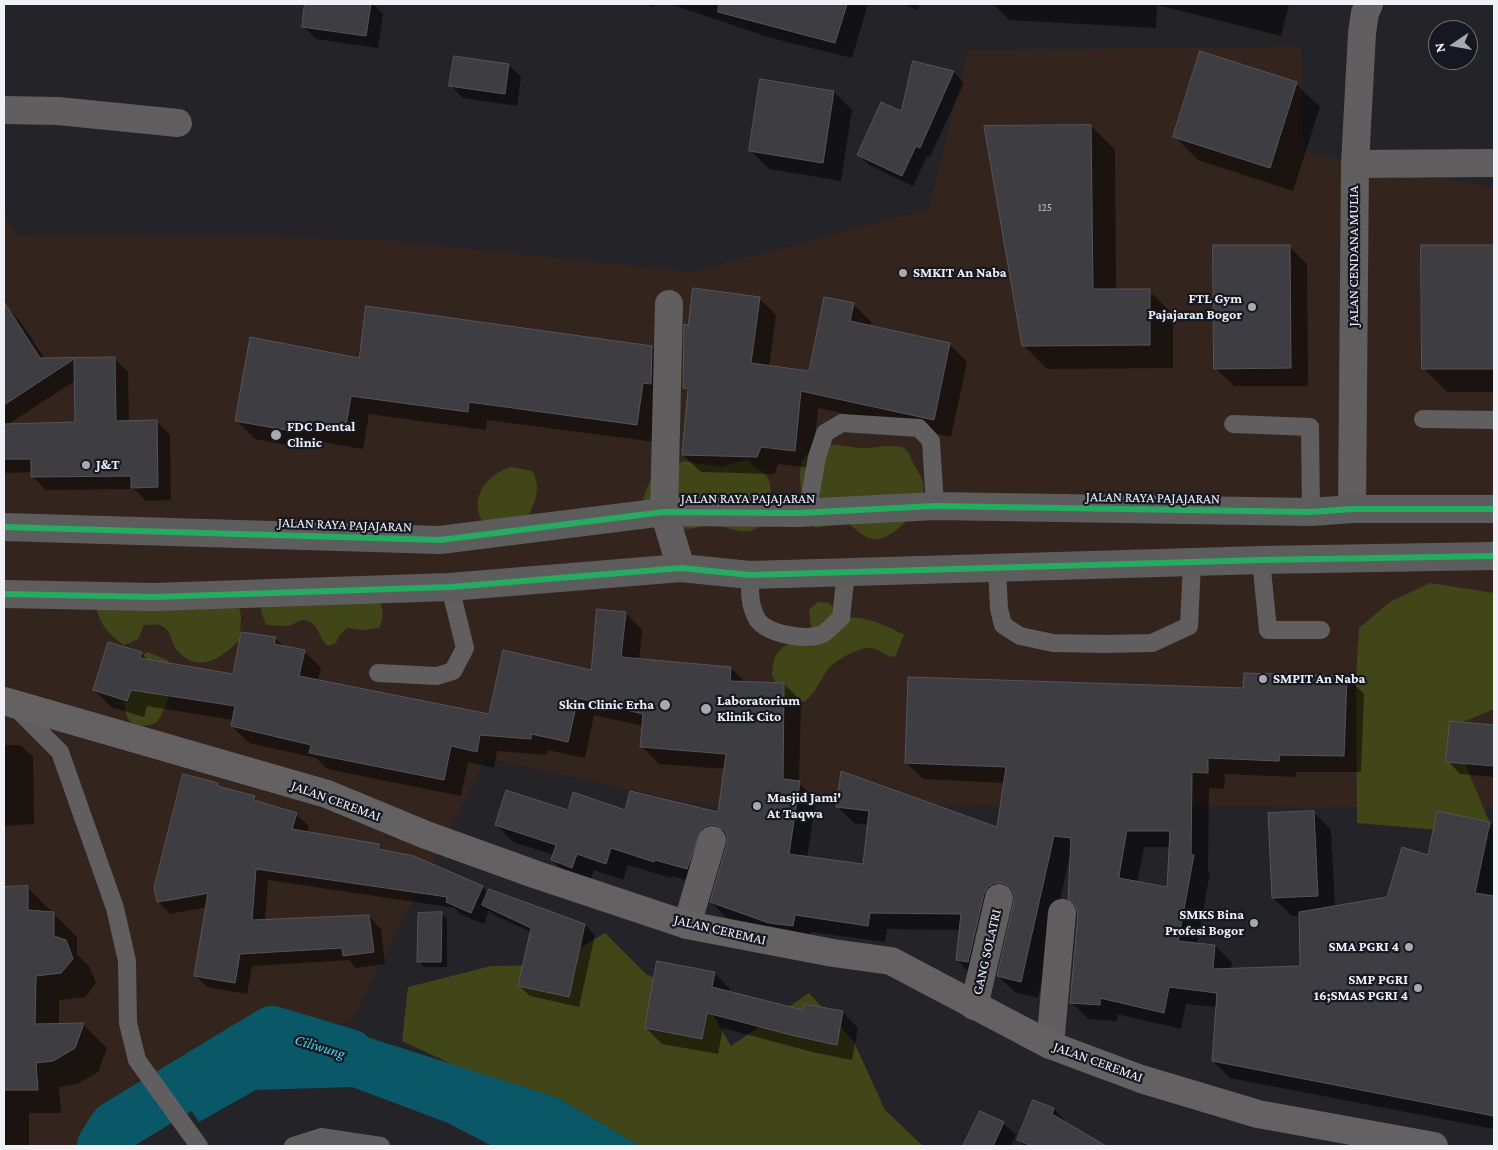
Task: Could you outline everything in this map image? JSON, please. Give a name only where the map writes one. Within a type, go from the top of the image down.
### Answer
[{"type":"highway","name":"JALAN RAYA PAJAJARAN","points":[[4,527],[440,540],[664,512],[799,513],[935,506],[1311,512],[1352,509],[1494,508]]},
{"type":"highway","points":[[4,594],[154,596],[450,587],[681,568],[750,575],[1261,560],[1494,556]]},
{"type":"street","name":"JALAN CENDANA MULIA","points":[[1352,509],[1355,164],[1362,33],[1365,13],[1369,4]]},
{"type":"street","points":[[4,110],[58,111],[178,123]]},
{"type":"street","points":[[1355,164],[1494,163]]},
{"type":"street","points":[[669,304],[664,512],[681,568]]},
{"type":"street","name":"JALAN CEREMAI","points":[[7,702],[327,794],[426,835],[537,875],[687,925],[824,952],[891,961],[1050,1045],[1142,1079],[1258,1114],[1434,1146]]},
{"type":"street","points":[[687,925],[712,840]]},
{"type":"street","name":"GANG SOLATRI","points":[[974,1006],[1000,898]]},
{"type":"street","points":[[1050,1045],[1062,913]]},
{"type":"lane","points":[[1423,419],[1494,420]]},
{"type":"lane","points":[[799,513],[808,508],[817,457],[825,433],[842,423],[919,428],[931,441],[935,506]]},
{"type":"lane","points":[[1233,424],[1310,427],[1311,512]]},
{"type":"lane","points":[[1261,560],[1268,630],[1321,630]]},
{"type":"lane","points":[[997,568],[999,609],[1003,625],[1020,636],[1053,643],[1143,644],[1152,643],[1189,626],[1192,563]]},
{"type":"lane","points":[[750,575],[750,601],[756,618],[767,629],[793,636],[821,635],[841,618],[846,572]]},
{"type":"lane","points":[[378,673],[437,676],[452,671],[465,648],[450,587]]},
{"type":"lane","points":[[7,702],[60,752],[115,908],[127,961],[128,1023],[137,1060],[198,1146]]},
{"type":"lane","points":[[293,1146],[321,1137],[381,1146]]},
{"type":"shaded area","points":[[1301,46],[1303,152],[1494,188],[1494,808],[689,803],[486,758],[352,1021],[201,1051],[83,1146],[4,1146],[4,210],[16,235],[377,239],[692,272],[929,209],[968,50]]},
{"type":"green space","points":[[828,445],[863,448],[897,446],[904,448],[908,452],[921,478],[923,493],[911,516],[896,531],[880,539],[872,539],[847,523],[815,528],[804,505],[800,468],[802,461],[807,455]]},
{"type":"green space","points":[[748,460],[767,477],[770,485],[771,492],[768,511],[758,528],[744,532],[711,525],[688,529],[681,528],[667,522],[644,507],[643,498],[651,479],[676,464],[685,461],[720,467]]},
{"type":"green space","points":[[512,467],[532,471],[537,484],[534,503],[524,523],[487,527],[481,518],[478,508],[478,499],[481,491],[494,476]]},
{"type":"green space","points":[[1430,583],[1494,593],[1494,709],[1458,724],[1468,771],[1492,828],[1473,833],[1357,823],[1356,679],[1359,628],[1390,602]]},
{"type":"green space","points":[[377,598],[381,605],[382,613],[379,628],[363,630],[347,628],[339,636],[336,643],[328,646],[312,623],[301,620],[289,626],[266,625],[261,611],[262,604]]},
{"type":"green space","points":[[238,601],[241,616],[240,639],[226,652],[210,661],[202,663],[185,658],[175,647],[167,630],[160,625],[144,625],[138,639],[124,645],[113,637],[106,628],[100,619],[96,606]]},
{"type":"green space","points":[[818,602],[829,603],[843,618],[867,619],[904,635],[895,657],[871,648],[853,652],[830,667],[811,696],[806,700],[801,703],[790,702],[785,700],[778,691],[772,675],[773,665],[779,651],[783,647],[812,634],[809,610]]},
{"type":"green space","points":[[147,652],[168,660],[171,684],[167,701],[157,722],[142,726],[132,723],[126,714],[125,702],[126,688],[131,674],[138,661]]},
{"type":"green space","points":[[605,933],[646,974],[704,1000],[731,1046],[809,993],[854,1042],[885,1110],[923,1146],[640,1146],[558,1098],[456,1066],[402,1041],[408,987],[491,966],[551,965]]},
{"type":"water","points":[[297,1030],[345,1030],[558,1098],[640,1146],[492,1146],[448,1123],[352,1087],[256,1090],[199,1122],[169,1079],[231,1049]]},
{"type":"building","points":[[305,4],[371,4],[366,36],[302,27]]},
{"type":"building","points":[[719,4],[847,4],[835,43],[718,12]]},
{"type":"building","points":[[1200,51],[1297,82],[1270,168],[1173,137]]},
{"type":"building","points":[[454,56],[509,64],[505,94],[449,86]]},
{"type":"building","points":[[913,61],[954,71],[920,148],[916,146],[902,176],[857,155],[881,102],[901,111]]},
{"type":"building","points":[[760,79],[834,91],[823,163],[749,151]]},
{"type":"building","points":[[1091,125],[1093,289],[1150,289],[1150,345],[1022,346],[984,126]]},
{"type":"building","name":"FTL Gym Pajajaran Bogor","points":[[1213,245],[1290,245],[1291,368],[1214,369]]},
{"type":"building","points":[[1421,245],[1494,245],[1494,369],[1422,369]]},
{"type":"building","points":[[693,288],[760,297],[751,363],[809,371],[824,297],[854,303],[850,321],[950,343],[934,420],[801,391],[795,451],[761,447],[757,457],[682,455],[688,389],[683,388],[684,324],[688,325]]},
{"type":"building","points":[[4,302],[40,358],[115,357],[116,421],[157,420],[158,487],[131,488],[131,476],[31,477],[31,459],[4,459],[4,424],[75,422],[74,359],[4,405]]},
{"type":"building","points":[[366,306],[652,346],[651,384],[643,383],[637,425],[469,402],[468,412],[351,396],[345,432],[292,423],[291,431],[235,421],[250,337],[359,358]]},
{"type":"building","points":[[597,609],[626,612],[621,657],[731,667],[730,681],[784,683],[783,779],[800,781],[789,854],[863,864],[869,811],[836,807],[841,771],[997,827],[1006,767],[905,763],[908,677],[1243,688],[1244,673],[1347,676],[1344,756],[1280,755],[1279,761],[1208,758],[1208,773],[1192,772],[1191,855],[1194,855],[1178,941],[1215,945],[1213,969],[1300,966],[1299,912],[1387,897],[1402,847],[1428,855],[1437,811],[1490,822],[1475,893],[1494,896],[1494,1116],[1212,1061],[1217,993],[1169,987],[1164,1013],[1100,998],[1100,1005],[1070,1003],[1078,914],[1076,906],[1068,899],[1071,838],[1054,836],[1021,982],[997,976],[1014,901],[1014,894],[1010,887],[1003,883],[994,883],[988,887],[984,894],[968,962],[956,960],[961,914],[870,913],[868,926],[795,915],[793,926],[769,923],[710,902],[727,844],[727,836],[724,830],[716,825],[708,825],[701,829],[687,869],[655,860],[654,862],[611,848],[606,864],[577,854],[572,868],[551,860],[556,845],[495,825],[506,790],[568,810],[573,792],[625,810],[630,791],[718,812],[726,754],[640,747],[643,714],[578,698],[568,742],[531,734],[531,739],[480,735],[477,752],[451,746],[444,780],[309,753],[311,745],[231,726],[235,706],[131,690],[127,701],[93,690],[108,642],[142,652],[140,658],[233,674],[241,632],[276,637],[274,644],[305,650],[299,676],[489,714],[503,650],[591,670]],"holes":[[[1127,831],[1170,831],[1167,887],[1119,878]]]},
{"type":"building","points":[[1450,721],[1494,725],[1494,766],[1446,762]]},
{"type":"building","points":[[183,774],[218,783],[218,786],[255,796],[254,800],[297,813],[292,829],[379,844],[379,849],[414,856],[483,886],[471,913],[446,902],[447,897],[256,869],[252,920],[369,915],[374,952],[343,956],[342,948],[240,954],[235,983],[194,976],[208,893],[157,902],[154,888]]},
{"type":"building","points":[[1314,811],[1318,896],[1272,898],[1268,813]]},
{"type":"building","points":[[28,886],[28,910],[54,912],[54,936],[66,940],[73,959],[61,973],[36,976],[35,1024],[84,1023],[75,1048],[53,1061],[36,1063],[38,1090],[4,1090],[4,887]]},
{"type":"building","points":[[489,889],[585,924],[569,997],[518,986],[531,928],[482,905]]},
{"type":"building","points":[[442,912],[441,962],[417,962],[418,913]]},
{"type":"building","points":[[657,961],[715,972],[712,987],[803,1010],[804,1004],[843,1011],[837,1045],[707,1013],[702,1039],[645,1028]]},
{"type":"building","points":[[1033,1100],[1054,1108],[1052,1114],[1106,1146],[1032,1146],[1017,1140]]},
{"type":"building","points":[[980,1111],[1004,1122],[993,1146],[963,1146]]},
{"type":"waterway","name":"Ciliwung","points":[[103,1146],[115,1127],[272,1032],[349,1055]]},
{"type":"cycle path","points":[[4,527],[440,540],[664,512],[799,513],[935,506],[1311,512],[1352,509],[1494,509]]},
{"type":"cycle path","points":[[4,594],[154,597],[450,587],[681,568],[750,575],[1261,560],[1494,556]]},
{"type":"place","name":"SMKIT An Naba","points":[[903,273]]},
{"type":"place","name":"FTL Gym Pajajaran Bogor","points":[[1252,307]]},
{"type":"place","name":"FDC Dental Clinic","points":[[276,435]]},
{"type":"place","name":"J&T","points":[[86,465]]},
{"type":"place","name":"SMPIT An Naba","points":[[1263,679]]},
{"type":"place","name":"Skin Clinic Erha","points":[[665,705]]},
{"type":"place","name":"Laboratorium Klinik Cito","points":[[706,709]]},
{"type":"place","name":"Masjid Jami' At Taqwa","points":[[757,806]]},
{"type":"place","name":"SMKS Bina Profesi Bogor","points":[[1254,923]]},
{"type":"place","name":"SMA PGRI 4","points":[[1409,947]]},
{"type":"place","name":"SMP PGRI 16;SMAS PGRI 4","points":[[1418,988]]}]
